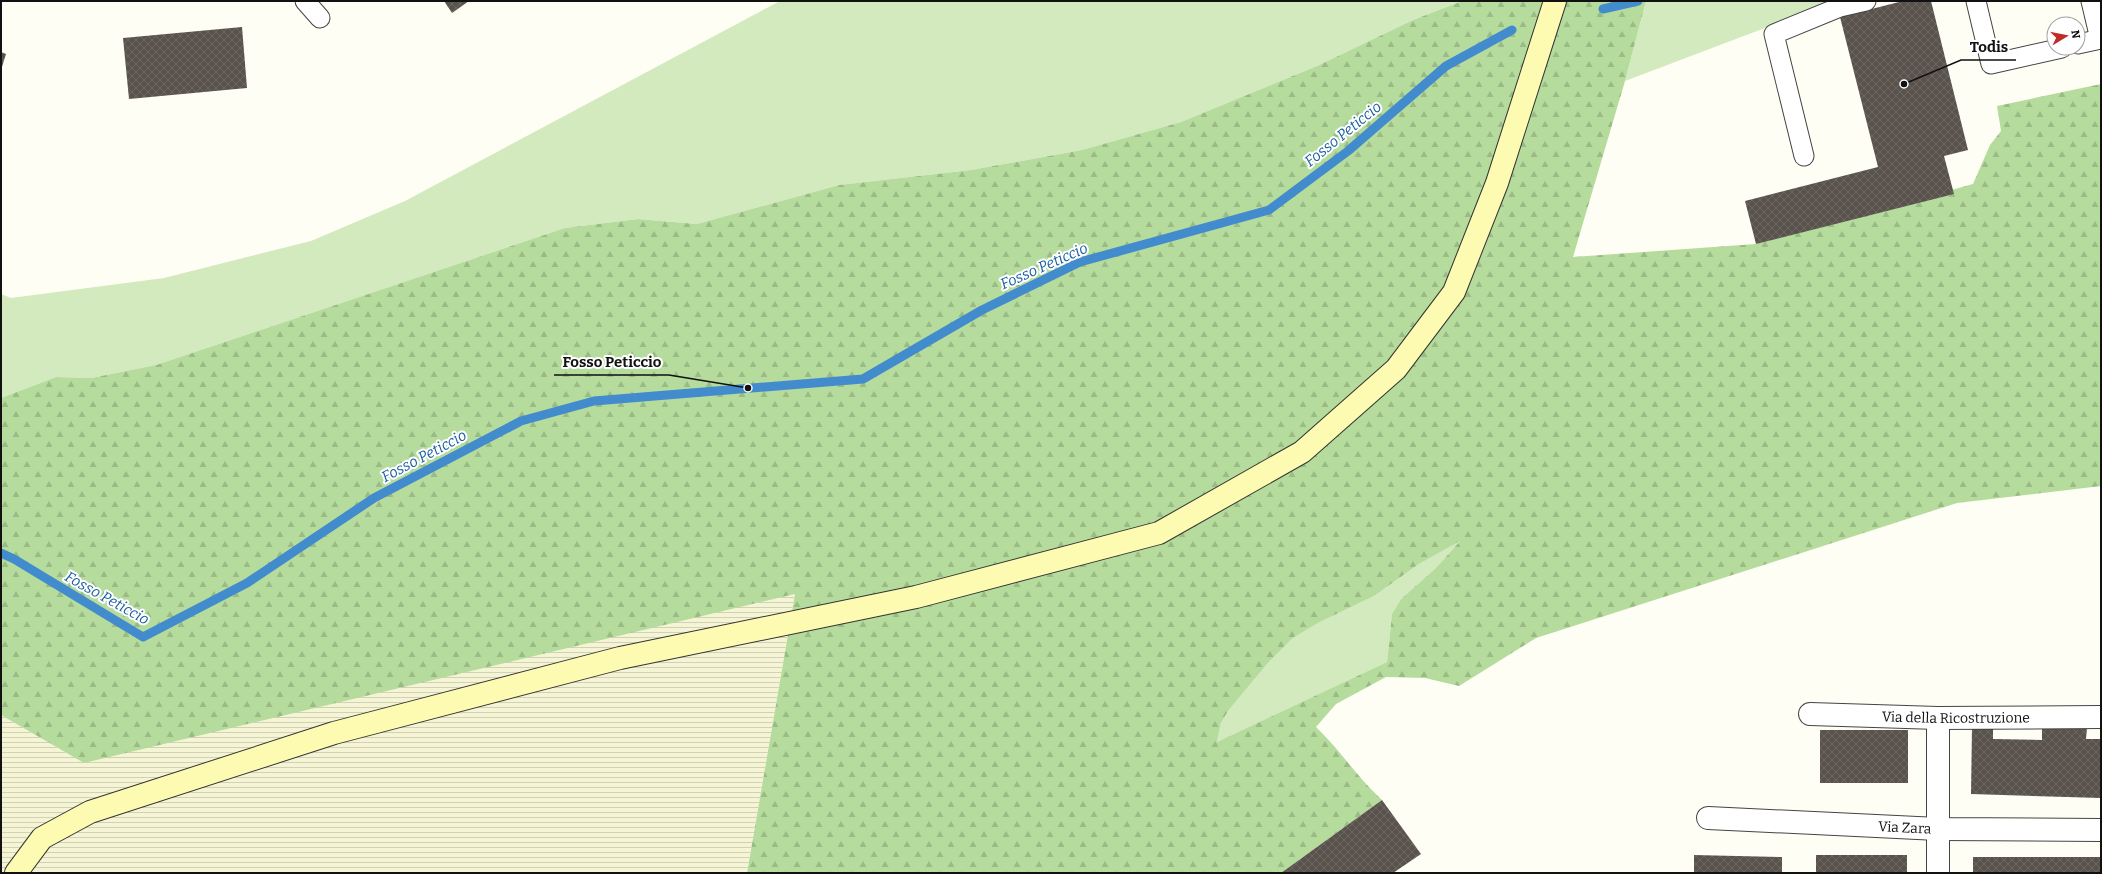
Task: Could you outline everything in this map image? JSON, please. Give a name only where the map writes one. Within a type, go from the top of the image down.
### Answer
[{"type":"street","points":[[16,873],[42,838],[90,812],[334,733],[612,660],[916,597],[1159,533],[1296,456],[1396,369],[1454,292],[1497,183],[1555,1]]},
{"type":"street","name":"Via della Ricostruzione","points":[[1810,714],[1938,718],[2101,717]]},
{"type":"street","points":[[1938,718],[1938,873]]},
{"type":"street","name":"Via Zara","points":[[1708,818],[1938,829],[2101,830]]},
{"type":"lane","points":[[306,1],[320,18]]},
{"type":"lane","points":[[1804,156],[1774,34],[1840,7],[1866,1]]},
{"type":"lane","points":[[1976,1],[1990,64],[2046,52]]},
{"type":"lane","points":[[2086,42],[2100,39],[2091,1]]},
{"type":"green space","points":[[780,1],[1462,1],[1413,20],[1317,66],[1181,122],[1082,150],[971,170],[839,185],[697,224],[638,219],[565,228],[156,365],[91,378],[56,377],[1,398],[1,294],[11,298],[164,278],[311,241],[405,201]]},
{"type":"green space","points":[[1462,1],[1646,1],[1625,81],[1573,257],[1756,244],[1973,184],[1990,145],[2001,131],[1997,106],[2101,84],[2101,486],[1957,503],[1536,638],[1459,686],[1425,678],[1386,677],[1336,704],[1316,727],[1382,800],[1281,873],[747,873],[795,594],[84,763],[1,715],[1,398],[56,377],[91,378],[156,365],[565,228],[638,219],[697,224],[839,185],[971,170],[1082,150],[1181,122],[1317,66],[1413,20]],"holes":[[[1460,541],[1437,567],[1401,599],[1392,614],[1387,662],[1217,742],[1221,723],[1228,711],[1268,663],[1293,638],[1318,623],[1374,596],[1419,564]]]},
{"type":"green space","points":[[1646,1],[1836,1],[1625,81]]},
{"type":"green space","points":[[1461,540],[1437,567],[1401,599],[1392,614],[1387,662],[1217,742],[1221,723],[1228,711],[1268,663],[1293,638],[1318,623],[1374,596],[1419,564]]},
{"type":"green space","points":[[795,594],[747,873],[1,873],[1,715],[70,755]]},
{"type":"building","points":[[444,1],[469,1],[452,13]]},
{"type":"building","points":[[1903,1],[1931,1],[1968,150],[1944,156],[1954,194],[1756,244],[1745,201],[1878,167],[1840,17]]},
{"type":"building","points":[[242,27],[247,88],[129,99],[123,38]]},
{"type":"building","points":[[1,52],[6,54],[1,70]]},
{"type":"building","points":[[1972,727],[1993,727],[1993,739],[2042,740],[2042,727],[2087,728],[2086,739],[2101,739],[2101,798],[1971,794]]},
{"type":"building","points":[[1820,730],[1908,730],[1908,783],[1820,783]]},
{"type":"building","points":[[1382,800],[1421,854],[1393,873],[1281,873]]},
{"type":"building","points":[[1694,855],[1782,857],[1782,873],[1694,873]]},
{"type":"building","points":[[1816,855],[1907,855],[1907,873],[1816,873]]},
{"type":"building","points":[[1973,857],[2101,857],[2101,873],[1973,873]]},
{"type":"waterway","name":"Fosso Peticcio","points":[[1603,9],[1638,1]]},
{"type":"waterway","name":"Fosso Peticcio","points":[[1,553],[14,559],[143,637],[247,583],[374,498],[521,421],[594,401],[863,379],[982,310],[1080,262],[1269,210],[1348,151],[1446,66],[1512,30]]},
{"type":"place","name":"Todis","points":[[1904,84]]},
{"type":"place","name":"Fosso Peticcio","points":[[748,388]]}]
